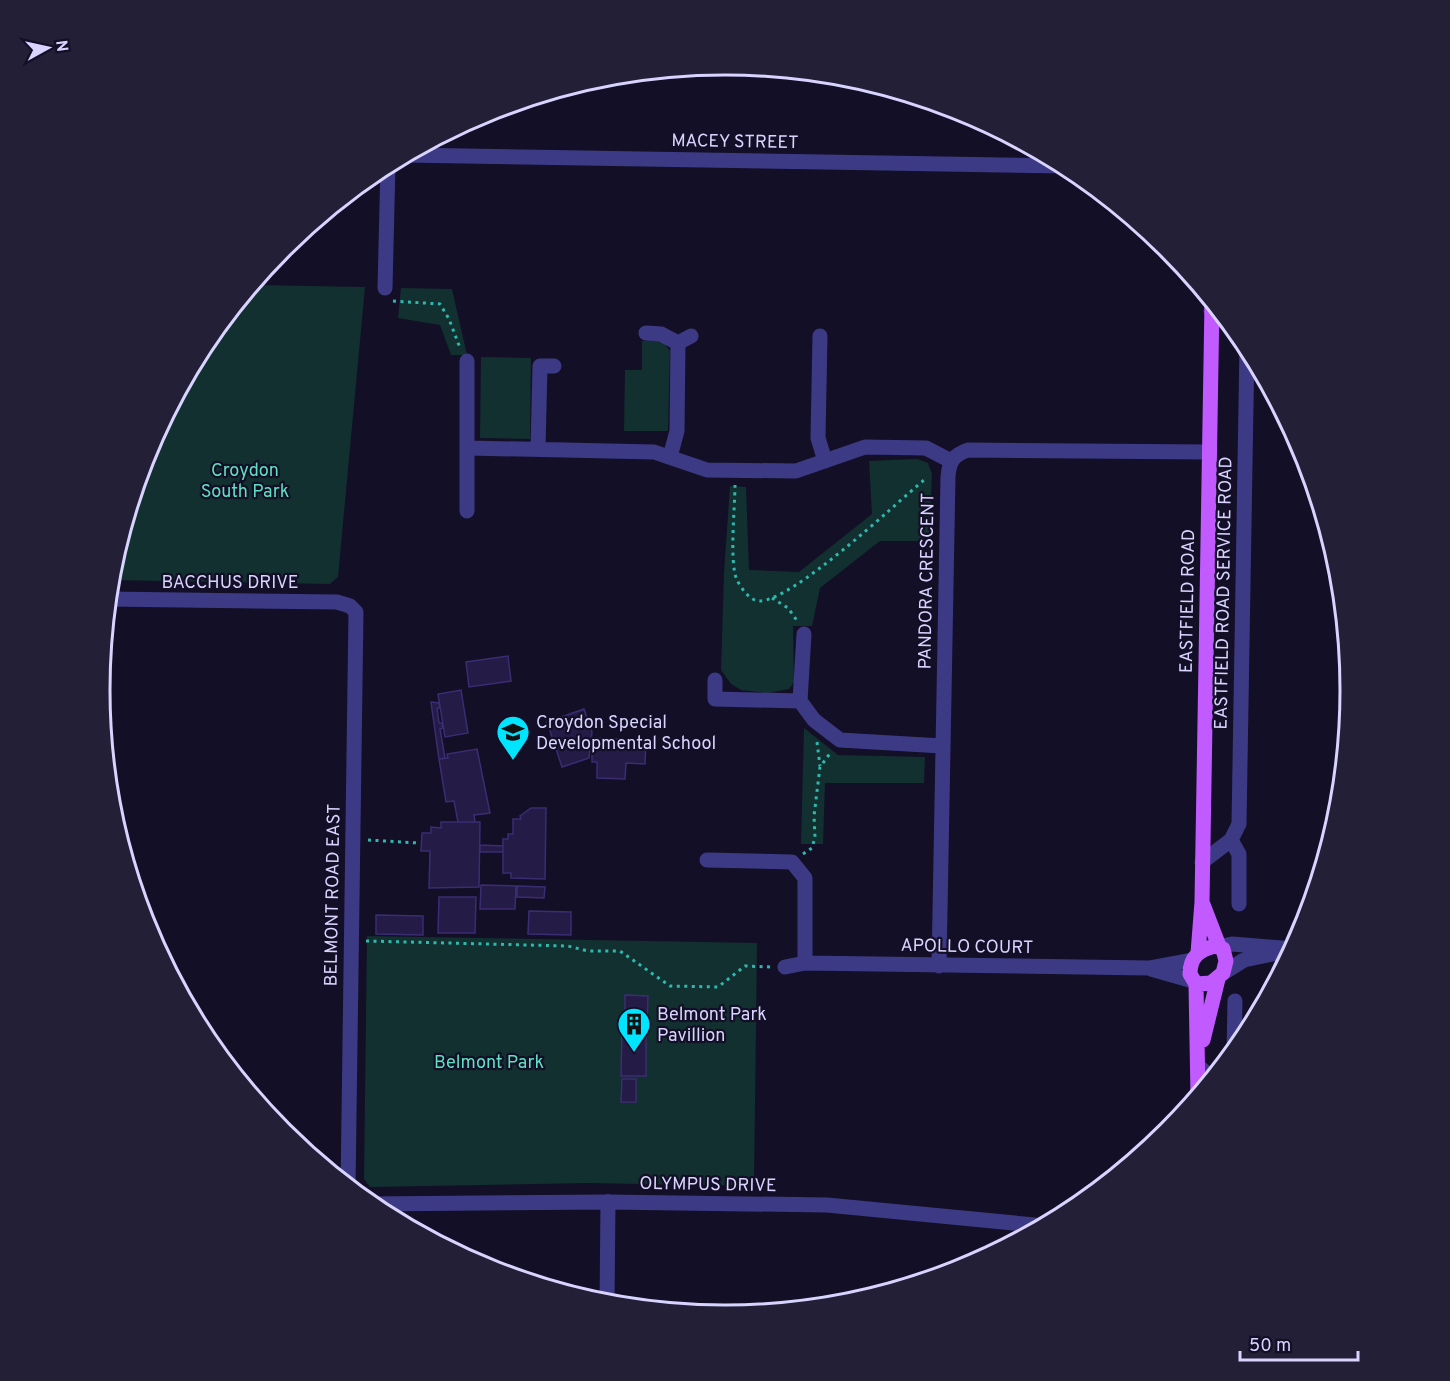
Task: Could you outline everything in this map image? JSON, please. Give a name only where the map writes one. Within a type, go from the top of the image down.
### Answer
[{"type":"main road","name":"EASTFIELD ROAD","points":[[1195,956],[1202,902],[1212,315]]},
{"type":"main road","name":"EASTFIELD ROAD","points":[[1202,902],[1219,947]]},
{"type":"main road","points":[[1198,1063],[1225,955],[1219,947],[1195,956],[1190,974],[1194,982],[1198,1084]]},
{"type":"main road","points":[[1194,982],[1204,986],[1221,976]]},
{"type":"street","name":"MACEY STREET","points":[[420,155],[1046,166]]},
{"type":"street","points":[[385,294],[388,176]]},
{"type":"street","points":[[646,333],[684,340],[677,431],[670,457]]},
{"type":"street","points":[[820,336],[819,438],[825,461]]},
{"type":"street","points":[[467,511],[468,361]]},
{"type":"street","name":"EASTFIELD ROAD SERVICE ROAD","points":[[1231,840],[1239,824],[1246,363]]},
{"type":"street","points":[[538,448],[540,366],[554,366]]},
{"type":"street","points":[[469,447],[654,452],[695,468],[735,471],[796,471],[865,447],[926,448],[951,461],[958,453],[968,450],[1209,452]]},
{"type":"street","name":"PANDORA CRESCENT","points":[[939,966],[948,477],[951,461]]},
{"type":"street","name":"BACCHUS DRIVE","points":[[117,599],[337,602],[350,606]]},
{"type":"street","name":"BELMONT ROAD EAST","points":[[348,1177],[356,612],[350,606]]},
{"type":"street","points":[[806,632],[800,701],[814,720],[840,740],[942,746]]},
{"type":"street","points":[[715,680],[715,699],[800,701]]},
{"type":"street","points":[[1202,862],[1231,840],[1239,854],[1239,904]]},
{"type":"street","points":[[707,860],[792,862],[805,878],[805,963]]},
{"type":"street","points":[[1219,947],[1232,944],[1283,950]]},
{"type":"street","points":[[1221,976],[1244,960],[1282,952]]},
{"type":"street","name":"APOLLO COURT","points":[[785,967],[805,963],[1149,968],[1195,956]]},
{"type":"street","name":"APOLLO COURT","points":[[1149,968],[1194,982]]},
{"type":"street","points":[[1235,1035],[1236,1001]]},
{"type":"street","points":[[1198,1063],[1207,1072]]},
{"type":"street","points":[[607,1294],[608,1202]]},
{"type":"street","name":"OLYMPUS DRIVE","points":[[386,1204],[608,1202],[827,1205],[1032,1225]]},
{"type":"path","points":[[385,294],[440,304],[468,361]]},
{"type":"path","points":[[735,471],[734,568],[737,580],[752,600],[760,601],[772,598],[799,584],[924,480]]},
{"type":"path","points":[[772,598],[794,614],[806,632]]},
{"type":"path","points":[[792,862],[812,848],[820,767],[840,740]]},
{"type":"path","points":[[368,840],[419,843]]},
{"type":"path","points":[[366,941],[568,946],[588,951],[620,951],[670,986],[718,987],[746,966],[785,967]]},
{"type":"green space","name":"Croydon South Park","points":[[262,285],[365,287],[338,577],[330,584],[119,580],[130,531],[142,493],[173,418],[213,349]]},
{"type":"green space","points":[[401,288],[452,289],[467,355],[451,355],[440,325],[398,318]]},
{"type":"green space","points":[[662,340],[670,351],[668,431],[624,431],[625,370],[642,370],[642,341]]},
{"type":"green space","points":[[481,357],[531,358],[530,439],[480,438]]},
{"type":"green space","points":[[917,459],[928,463],[932,474],[929,541],[880,541],[820,588],[812,626],[793,626],[794,682],[789,689],[767,693],[741,690],[731,684],[721,670],[730,486],[746,487],[749,570],[799,572],[872,514],[869,461]]},
{"type":"green space","points":[[804,728],[838,755],[925,757],[924,783],[825,783],[823,844],[801,844]]},
{"type":"green space","name":"Belmont Park","points":[[367,936],[757,943],[754,1186],[587,1183],[370,1187],[364,1179]]},
{"type":"building","points":[[508,656],[511,681],[469,687],[466,662]]},
{"type":"building","points":[[461,690],[468,733],[445,737],[438,694]]},
{"type":"building","points":[[431,702],[439,703],[440,708],[437,708],[439,723],[442,723],[443,728],[440,729],[445,758],[439,759]]},
{"type":"building","points":[[584,709],[592,732],[589,758],[562,767],[547,722]]},
{"type":"building","points":[[592,738],[646,740],[645,764],[626,763],[625,779],[597,778],[597,762],[592,762]]},
{"type":"building","points":[[477,749],[490,813],[474,815],[475,822],[458,822],[454,801],[446,802],[439,759],[448,758],[447,754]]},
{"type":"building","points":[[531,808],[546,808],[545,879],[511,878],[511,873],[503,873],[503,839],[508,839],[508,834],[513,834],[513,819],[521,819],[520,816]]},
{"type":"building","points":[[441,822],[480,822],[479,887],[429,888],[430,851],[421,851],[422,833],[431,833],[431,827],[441,828]]},
{"type":"building","points":[[480,845],[503,846],[503,852],[480,852]]},
{"type":"building","points":[[481,885],[516,886],[515,909],[480,909]]},
{"type":"building","points":[[517,886],[545,887],[544,898],[517,897]]},
{"type":"building","points":[[439,897],[476,897],[475,933],[438,933]]},
{"type":"building","points":[[529,911],[571,912],[571,935],[528,934]]},
{"type":"building","points":[[376,915],[423,916],[423,935],[376,934]]},
{"type":"building","points":[[625,995],[648,996],[647,1024],[625,1024]]},
{"type":"building","name":"Belmont Park Pavillion","points":[[622,1030],[646,1031],[646,1076],[621,1076]]},
{"type":"building","points":[[622,1079],[636,1079],[636,1102],[621,1102]]},
{"type":"place","name":"Croydon Special Developmental School","points":[[513,761]]},
{"type":"place","name":"Belmont Park Pavillion","points":[[634,1053]]}]
